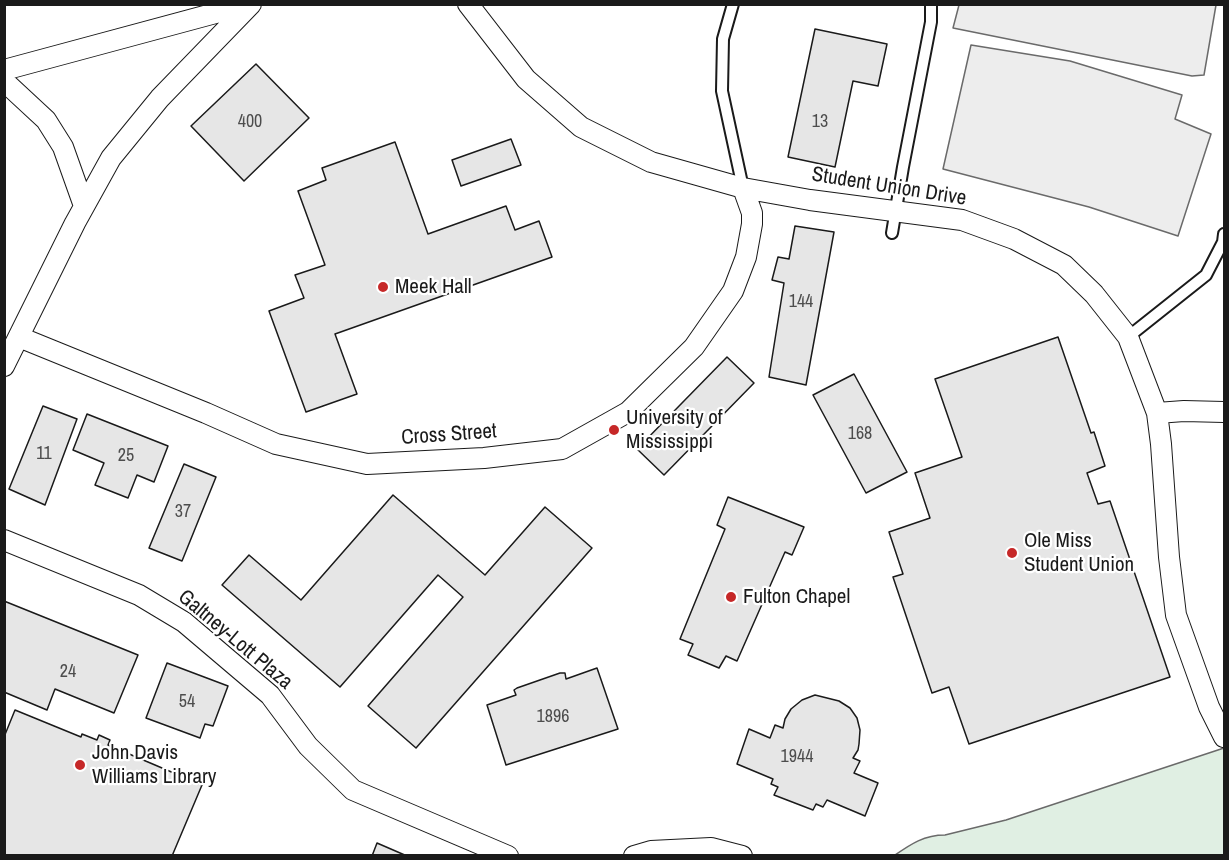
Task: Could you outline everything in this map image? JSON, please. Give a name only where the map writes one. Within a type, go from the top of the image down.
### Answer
[{"type":"street","points":[[4,70],[250,4]]},
{"type":"street","points":[[4,366],[84,206],[111,158],[160,98],[250,4]]},
{"type":"street","name":"Student Union Drive","points":[[468,4],[526,79],[581,127],[651,162],[743,188],[810,200],[962,220],[1014,239],[1064,265],[1094,294],[1128,337],[1157,413],[1176,615],[1209,707],[1224,737]]},
{"type":"street","points":[[4,81],[46,120],[63,147],[84,206]]},
{"type":"street","name":"Cross Street","points":[[19,337],[276,444],[367,464],[484,458],[562,448],[628,412],[694,347],[733,291],[746,257],[752,224],[752,213],[743,188]]},
{"type":"street","points":[[1157,413],[1224,412]]},
{"type":"street","name":"Galtney-Lott Plaza","points":[[4,540],[140,594],[184,622],[270,695],[308,746],[353,790],[508,855]]},
{"type":"street","points":[[634,855],[651,850],[711,848],[742,855]]},
{"type":"lane","points":[[733,4],[723,39],[722,91],[743,188]]},
{"type":"lane","points":[[892,233],[894,212],[931,22],[932,4]]},
{"type":"lane","points":[[1128,337],[1206,275],[1222,244],[1224,234]]},
{"type":"green space","points":[[1224,748],[1224,855],[895,855],[924,838],[1006,820]]},
{"type":"shaded area","points":[[959,4],[1216,5],[1204,75],[1192,76],[953,28]]},
{"type":"shaded area","points":[[971,45],[1070,61],[1182,95],[1175,119],[1211,134],[1178,236],[1089,207],[943,169]]},
{"type":"building","points":[[815,29],[887,44],[878,86],[853,81],[835,167],[788,157]]},
{"type":"building","points":[[256,64],[309,118],[244,181],[191,126]]},
{"type":"building","points":[[511,139],[521,165],[461,186],[452,160]]},
{"type":"building","name":"Meek Hall","points":[[395,142],[428,234],[506,206],[515,230],[539,221],[552,257],[335,334],[357,394],[306,412],[269,311],[304,298],[295,275],[325,265],[298,191],[326,180],[322,168]]},
{"type":"building","points":[[795,226],[834,232],[806,385],[769,377],[784,283],[772,280],[778,257],[789,259]]},
{"type":"building","name":"Ole Miss Student Union","points":[[1058,337],[1091,433],[1094,432],[1105,466],[1087,473],[1098,504],[1110,501],[1170,677],[969,744],[949,687],[932,693],[893,577],[903,574],[889,532],[930,518],[915,473],[962,457],[935,379]]},
{"type":"building","points":[[727,357],[754,383],[664,475],[637,449]]},
{"type":"building","points":[[854,374],[907,472],[866,493],[813,395]]},
{"type":"building","points":[[43,406],[77,419],[45,505],[9,489]]},
{"type":"building","points":[[87,414],[168,446],[154,482],[137,475],[128,498],[95,485],[104,463],[73,450]]},
{"type":"building","points":[[184,464],[216,477],[182,561],[149,548]]},
{"type":"building","points":[[393,495],[485,575],[545,507],[592,548],[416,748],[368,706],[463,597],[438,575],[340,687],[222,585],[249,555],[301,600]]},
{"type":"building","name":"Fulton Chapel","points":[[728,497],[804,527],[792,555],[785,552],[737,661],[726,656],[719,668],[688,655],[693,644],[680,639],[725,529],[717,525]]},
{"type":"building","points":[[4,601],[138,655],[114,713],[55,689],[47,710],[4,692]]},
{"type":"building","points":[[167,663],[228,686],[213,726],[205,724],[200,738],[146,718]]},
{"type":"building","points":[[597,668],[618,729],[506,765],[487,705],[516,695],[514,690],[517,688],[560,673],[565,673],[566,679]]},
{"type":"building","points":[[815,695],[839,701],[850,708],[857,718],[860,730],[859,744],[853,758],[860,761],[854,773],[878,783],[865,816],[827,800],[823,807],[816,804],[813,810],[774,795],[778,787],[771,784],[773,779],[737,764],[749,729],[770,738],[775,725],[783,728],[791,709],[802,700]]},
{"type":"building","name":"John Davis Williams Library","points":[[15,710],[81,737],[82,734],[97,740],[99,735],[110,740],[108,745],[202,785],[172,856],[4,856],[4,737]]},
{"type":"building","points":[[377,843],[407,856],[372,856]]},
{"type":"place","name":"Meek Hall","points":[[383,287]]},
{"type":"place","name":"University of Mississippi","points":[[614,430]]},
{"type":"place","name":"Ole Miss Student Union","points":[[1012,553]]},
{"type":"place","name":"Fulton Chapel","points":[[731,597]]},
{"type":"place","name":"John Davis Williams Library","points":[[80,765]]}]
